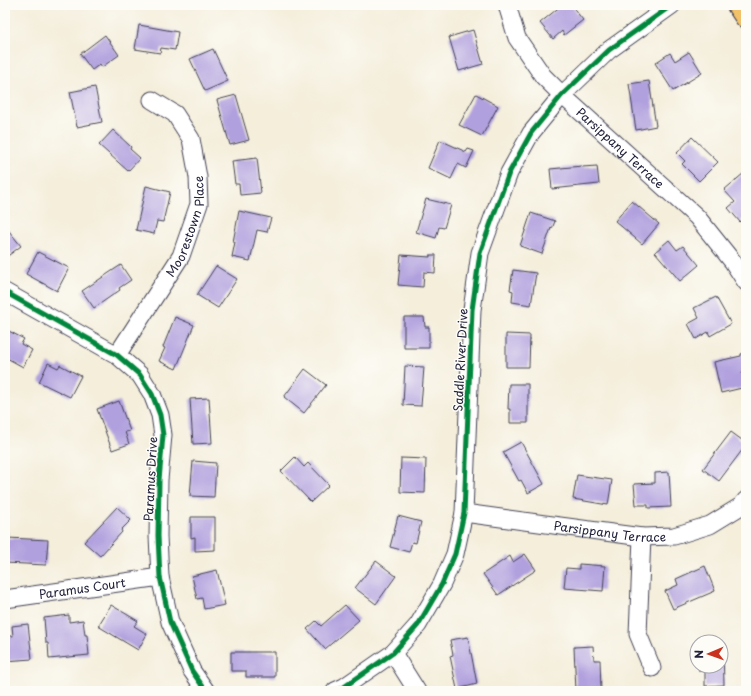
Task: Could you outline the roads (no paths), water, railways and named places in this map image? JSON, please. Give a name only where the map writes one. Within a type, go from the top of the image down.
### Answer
[{"type":"main road","points":[[738,5],[746,16]]},
{"type":"street","name":"Parsippany Terrace","points":[[507,5],[517,38],[543,76],[697,217],[733,262],[746,282]]},
{"type":"street","name":"Saddle River Drive","points":[[335,691],[344,687],[393,653],[418,625],[442,584],[455,554],[464,513],[472,310],[480,253],[508,172],[531,133],[562,95],[609,50],[672,5]]},
{"type":"street","name":"Moorestown Place","points":[[118,355],[181,256],[199,204],[198,178],[190,139],[175,114],[152,100]]},
{"type":"street","name":"Paramus Drive","points":[[5,292],[118,355],[140,375],[152,394],[160,415],[164,435],[159,480],[158,536],[160,577],[170,622],[192,671],[206,691]]},
{"type":"street","name":"Parsippany Terrace","points":[[464,513],[642,537],[674,536],[710,525],[741,506],[746,500]]},
{"type":"street","points":[[642,537],[638,634],[652,668]]},
{"type":"street","name":"Paramus Court","points":[[5,599],[160,577]]},
{"type":"street","points":[[393,653],[417,691]]}]
